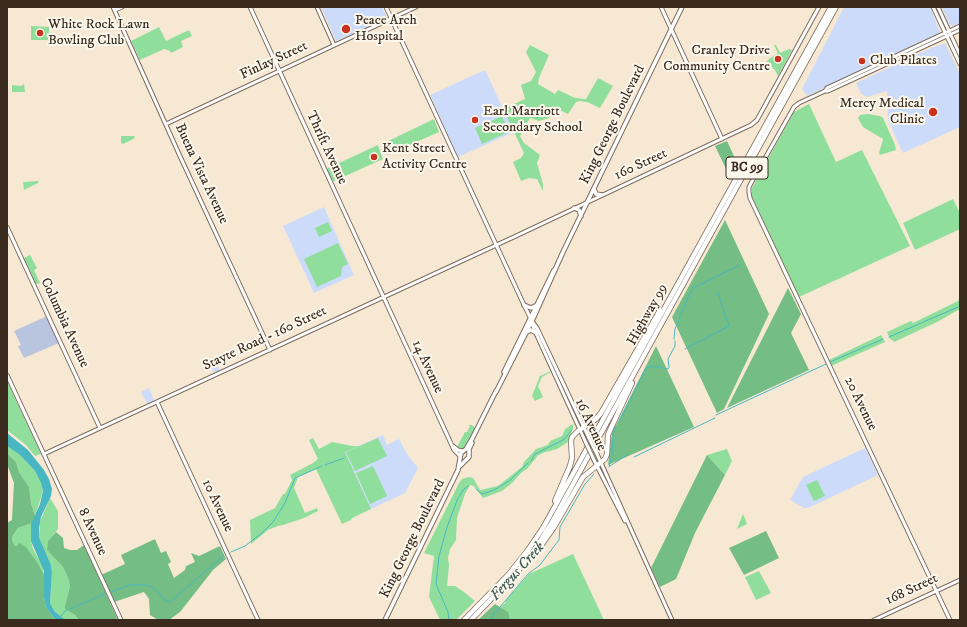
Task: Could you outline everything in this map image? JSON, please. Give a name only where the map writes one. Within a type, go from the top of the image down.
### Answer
[{"type":"highway","name":"Highway 99","points":[[464,620],[505,578],[532,545],[559,500],[831,7]]},
{"type":"highway","name":"Highway 99","points":[[471,620],[524,562],[551,524],[836,7]]},
{"type":"highway","points":[[532,545],[568,474],[571,462],[572,439],[582,428],[594,421],[601,413],[691,260]]},
{"type":"highway","points":[[491,599],[513,579],[538,550],[563,512],[581,480],[587,473],[599,465],[607,454],[610,428],[659,330]]},
{"type":"main road","name":"King George Boulevard","points":[[460,467],[460,457],[478,427],[527,332],[535,306],[588,202],[682,7]]},
{"type":"main road","points":[[594,189],[596,194],[602,195]]},
{"type":"main road","points":[[574,208],[579,210],[581,216]]},
{"type":"main road","name":"King George Boulevard","points":[[496,392],[563,252]]},
{"type":"main road","points":[[524,305],[531,308],[535,306]]},
{"type":"main road","points":[[527,332],[531,330],[536,333]]},
{"type":"main road","name":"King George Boulevard","points":[[386,620],[460,467],[468,458],[469,449],[478,427]]},
{"type":"main road","points":[[464,451],[467,451],[469,454]]},
{"type":"main road","points":[[460,457],[466,460]]},
{"type":"street","points":[[114,9],[122,7]]},
{"type":"street","name":"Thrift Avenue","points":[[250,7],[278,71],[383,297]]},
{"type":"street","points":[[317,7],[334,45]]},
{"type":"street","name":"16 Avenue","points":[[386,7],[531,319],[559,384],[597,454],[599,465],[672,620]]},
{"type":"street","name":"Finlay Street","points":[[166,124],[416,7]]},
{"type":"street","points":[[661,7],[722,139]]},
{"type":"street","name":"160 Street","points":[[496,245],[751,125],[757,120],[819,7]]},
{"type":"street","points":[[934,7],[960,55]]},
{"type":"street","points":[[938,7],[960,64]]},
{"type":"street","name":"Buena Vista Avenue","points":[[114,9],[270,350]]},
{"type":"street","points":[[948,33],[960,26]]},
{"type":"street","points":[[948,33],[960,30]]},
{"type":"street","name":"20 Avenue","points":[[948,33],[827,88],[825,91],[799,103],[794,107],[749,187],[750,198],[950,620]]},
{"type":"street","name":"Columbia Avenue","points":[[7,227],[100,428]]},
{"type":"street","name":"Stayte Road - 160 Street","points":[[44,454],[496,245]]},
{"type":"street","name":"14 Avenue","points":[[383,297],[454,450],[460,457]]},
{"type":"street","name":"16 Avenue","points":[[531,319],[537,328],[566,391],[582,428],[586,443],[594,460],[599,465]]},
{"type":"street","points":[[545,353],[550,356]]},
{"type":"street","name":"8 Avenue","points":[[7,375],[121,620]]},
{"type":"street","points":[[559,384],[566,391]]},
{"type":"street","name":"10 Avenue","points":[[157,402],[258,620]]},
{"type":"street","points":[[452,445],[458,450],[464,451]]},
{"type":"street","name":"168 Street","points":[[874,620],[960,580]]},
{"type":"shaded area","name":"Peace Arch Hospital","points":[[321,7],[382,7],[387,18],[336,41]]},
{"type":"shaded area","points":[[844,7],[930,7],[940,32],[807,96],[802,89]]},
{"type":"shaded area","points":[[942,7],[960,7],[960,23],[953,26],[949,24]]},
{"type":"shaded area","points":[[945,43],[960,74],[960,127],[903,153],[888,121],[887,91],[867,97],[860,92],[856,83]]},
{"type":"shaded area","name":"Earl Marriott Secondary School","points":[[485,70],[514,132],[458,157],[430,95]]},
{"type":"shaded area","points":[[324,207],[354,275],[314,293],[283,226]]},
{"type":"shaded area","points":[[45,317],[48,318],[59,343],[24,358],[18,346],[21,345],[14,331]]},
{"type":"shaded area","points":[[214,357],[220,371],[217,373],[213,372],[208,360]]},
{"type":"shaded area","points":[[149,388],[154,400],[148,405],[141,392]]},
{"type":"shaded area","points":[[383,435],[387,445],[399,439],[407,454],[418,468],[405,493],[371,509],[345,452]]},
{"type":"shaded area","points":[[865,448],[878,475],[808,508],[804,508],[790,500],[803,477]]},
{"type":"green space","name":"White Rock Lawn Bowling Club","points":[[31,26],[49,27],[49,40],[31,40]]},
{"type":"green space","points":[[159,27],[166,41],[189,30],[192,36],[181,41],[183,47],[171,53],[170,51],[164,49],[140,60],[131,41]]},
{"type":"green space","points":[[530,45],[549,55],[538,84],[555,94],[558,90],[575,98],[586,99],[598,78],[613,86],[600,108],[587,102],[580,101],[576,102],[568,114],[555,108],[549,118],[539,121],[530,118],[520,136],[524,143],[540,155],[537,163],[543,184],[543,191],[537,179],[529,178],[521,181],[513,162],[521,158],[524,153],[503,109],[525,99],[521,85],[531,81],[536,72],[526,52]]},
{"type":"green space","points":[[774,45],[776,45],[780,53],[789,49],[792,50],[778,76],[771,66],[764,64],[778,53]]},
{"type":"green space","points":[[24,84],[25,92],[12,92],[12,85],[21,86]]},
{"type":"green space","points":[[809,104],[836,162],[862,150],[910,246],[799,297],[752,197],[752,188],[794,112]]},
{"type":"green space","points":[[867,114],[880,116],[883,118],[896,150],[880,155],[879,153],[883,139],[863,127],[858,118],[860,115]]},
{"type":"green space","points":[[502,116],[509,132],[482,144],[475,128]]},
{"type":"green space","points":[[434,119],[439,132],[387,155],[382,144]]},
{"type":"green space","points":[[121,136],[134,136],[135,138],[123,144],[121,143]]},
{"type":"green space","points":[[727,141],[738,165],[730,177],[715,146]]},
{"type":"green space","points":[[378,145],[383,159],[331,181],[326,169]]},
{"type":"green space","points":[[39,181],[38,183],[24,190],[23,182]]},
{"type":"green space","points":[[953,199],[960,213],[960,229],[915,250],[903,223]]},
{"type":"green space","points":[[725,220],[769,314],[724,409],[717,413],[672,317]]},
{"type":"green space","points":[[328,222],[332,231],[319,237],[315,228]]},
{"type":"green space","points":[[338,243],[348,264],[342,267],[341,276],[317,287],[304,259]]},
{"type":"green space","points":[[30,255],[37,268],[34,270],[40,283],[34,283],[24,260],[24,258]]},
{"type":"green space","points":[[788,288],[801,314],[791,333],[809,370],[727,408]]},
{"type":"green space","points":[[960,300],[960,309],[937,322],[894,342],[890,339],[887,332],[911,321],[913,323]]},
{"type":"green space","points":[[881,335],[885,342],[831,366],[829,360]]},
{"type":"green space","points":[[656,346],[694,427],[608,465],[612,433]]},
{"type":"green space","points":[[551,371],[542,377],[538,386],[543,397],[535,401],[532,396],[540,376]]},
{"type":"green space","points":[[7,381],[41,454],[35,456],[26,445],[7,430]]},
{"type":"green space","points":[[573,424],[568,442],[557,449],[537,456],[527,469],[502,491],[483,498],[474,486],[470,485],[465,494],[457,518],[456,540],[450,549],[448,558],[449,565],[447,586],[455,586],[475,601],[456,620],[440,620],[429,597],[434,556],[424,553],[459,483],[462,479],[469,477],[473,478],[480,490],[498,486],[522,467],[524,462],[536,449],[548,445],[550,441],[562,436],[565,429]]},
{"type":"green space","points":[[468,425],[472,425],[475,428],[465,448],[459,448],[457,447],[470,426]]},
{"type":"green space","points":[[313,438],[319,449],[332,442],[359,446],[345,452],[371,509],[342,524],[316,469],[298,477],[294,488],[305,513],[317,508],[318,511],[304,518],[268,530],[251,544],[250,520],[275,508],[283,494],[285,494],[292,480],[290,475],[318,459],[309,440]]},
{"type":"green space","points":[[378,438],[387,456],[355,471],[346,452]]},
{"type":"green space","points":[[7,446],[20,455],[35,471],[41,483],[43,491],[35,516],[31,503],[29,487],[19,472],[16,462],[7,453]]},
{"type":"green space","points":[[727,449],[732,461],[725,475],[707,455]]},
{"type":"green space","points":[[7,453],[16,462],[19,472],[29,487],[31,503],[35,516],[32,523],[18,528],[12,537],[12,540],[15,546],[19,543],[26,547],[39,565],[45,577],[44,598],[46,607],[57,620],[7,620],[7,523],[12,520],[14,483],[7,464]]},
{"type":"green space","points":[[707,455],[725,475],[695,533],[676,579],[660,587],[651,568]]},
{"type":"green space","points":[[373,466],[387,496],[370,504],[356,473]]},
{"type":"green space","points":[[817,480],[825,496],[814,501],[806,485]]},
{"type":"green space","points":[[50,498],[58,511],[58,529],[48,541],[47,550],[63,567],[68,578],[70,586],[65,609],[75,615],[79,620],[66,620],[55,612],[50,603],[51,565],[39,537],[40,522]]},
{"type":"green space","points":[[743,514],[747,524],[737,529]]},
{"type":"green space","points":[[32,523],[31,541],[33,549],[42,565],[45,577],[39,565],[17,546],[15,546],[12,540],[12,537],[18,528]]},
{"type":"green space","points":[[766,531],[779,558],[744,575],[729,548]]},
{"type":"green space","points":[[56,532],[63,538],[64,548],[77,550],[84,545],[118,620],[79,620],[75,615],[65,609],[70,586],[68,578],[63,567],[47,550],[48,541]]},
{"type":"green space","points":[[155,539],[161,553],[166,551],[171,562],[168,564],[174,578],[185,570],[186,566],[195,562],[191,553],[199,556],[220,546],[226,559],[213,570],[180,612],[169,620],[158,620],[150,615],[149,599],[144,592],[114,602],[101,575],[125,564],[121,555]]},
{"type":"green space","points":[[573,554],[604,620],[488,620],[506,602],[505,601],[529,574]]},
{"type":"green space","points":[[759,571],[771,593],[756,600],[745,577]]},
{"type":"green space","points":[[495,604],[508,612],[510,620],[478,620]]},
{"type":"water","points":[[541,109],[548,110],[549,114],[541,114],[538,118],[533,116],[540,111]]},
{"type":"water","points":[[7,433],[28,450],[44,470],[49,479],[52,489],[51,496],[41,517],[39,537],[51,565],[50,603],[55,612],[66,620],[57,620],[46,607],[44,598],[44,571],[31,541],[31,524],[40,504],[43,491],[41,483],[35,471],[20,455],[7,446]]},
{"type":"waterway","points":[[674,339],[675,329],[689,295],[695,287],[740,265]]},
{"type":"waterway","points":[[685,349],[729,326],[718,293]]},
{"type":"waterway","points":[[889,337],[958,307]]},
{"type":"waterway","points":[[830,362],[883,339]]},
{"type":"waterway","points":[[619,422],[646,368],[653,366],[668,369],[668,359],[675,346],[675,341]]},
{"type":"waterway","points":[[716,415],[826,364]]},
{"type":"waterway","points":[[634,457],[715,418]]},
{"type":"waterway","points":[[609,467],[615,426]]},
{"type":"waterway","points":[[531,461],[535,454],[563,440],[572,430]]},
{"type":"waterway","points":[[610,466],[627,455]]},
{"type":"waterway","points":[[325,465],[344,458]]},
{"type":"waterway","points":[[476,489],[482,494],[494,490],[509,481],[528,463]]},
{"type":"waterway","points":[[231,552],[245,546],[273,522],[285,503],[295,478],[322,466]]},
{"type":"waterway","name":"Fergus Creek","points":[[489,620],[528,574],[540,565],[559,540],[560,527],[585,484],[594,474]]},
{"type":"waterway","points":[[449,620],[448,612],[436,584],[439,556],[447,527],[458,498],[468,486]]},
{"type":"waterway","points":[[111,592],[130,585],[145,585],[153,587],[166,601],[170,602],[224,555]]},
{"type":"waterway","points":[[61,616],[65,611],[105,594]]},
{"type":"place","name":"Peace Arch Hospital","points":[[346,29]]},
{"type":"place","name":"White Rock Lawn Bowling Club","points":[[40,33]]},
{"type":"place","name":"Cranley Drive Community Centre","points":[[778,59]]},
{"type":"place","name":"Club Pilates","points":[[862,61]]},
{"type":"place","name":"Mercy Medical Clinic","points":[[933,112]]},
{"type":"place","name":"Earl Marriott Secondary School","points":[[475,120]]},
{"type":"place","name":"Kent Street Activity Centre","points":[[374,157]]}]
